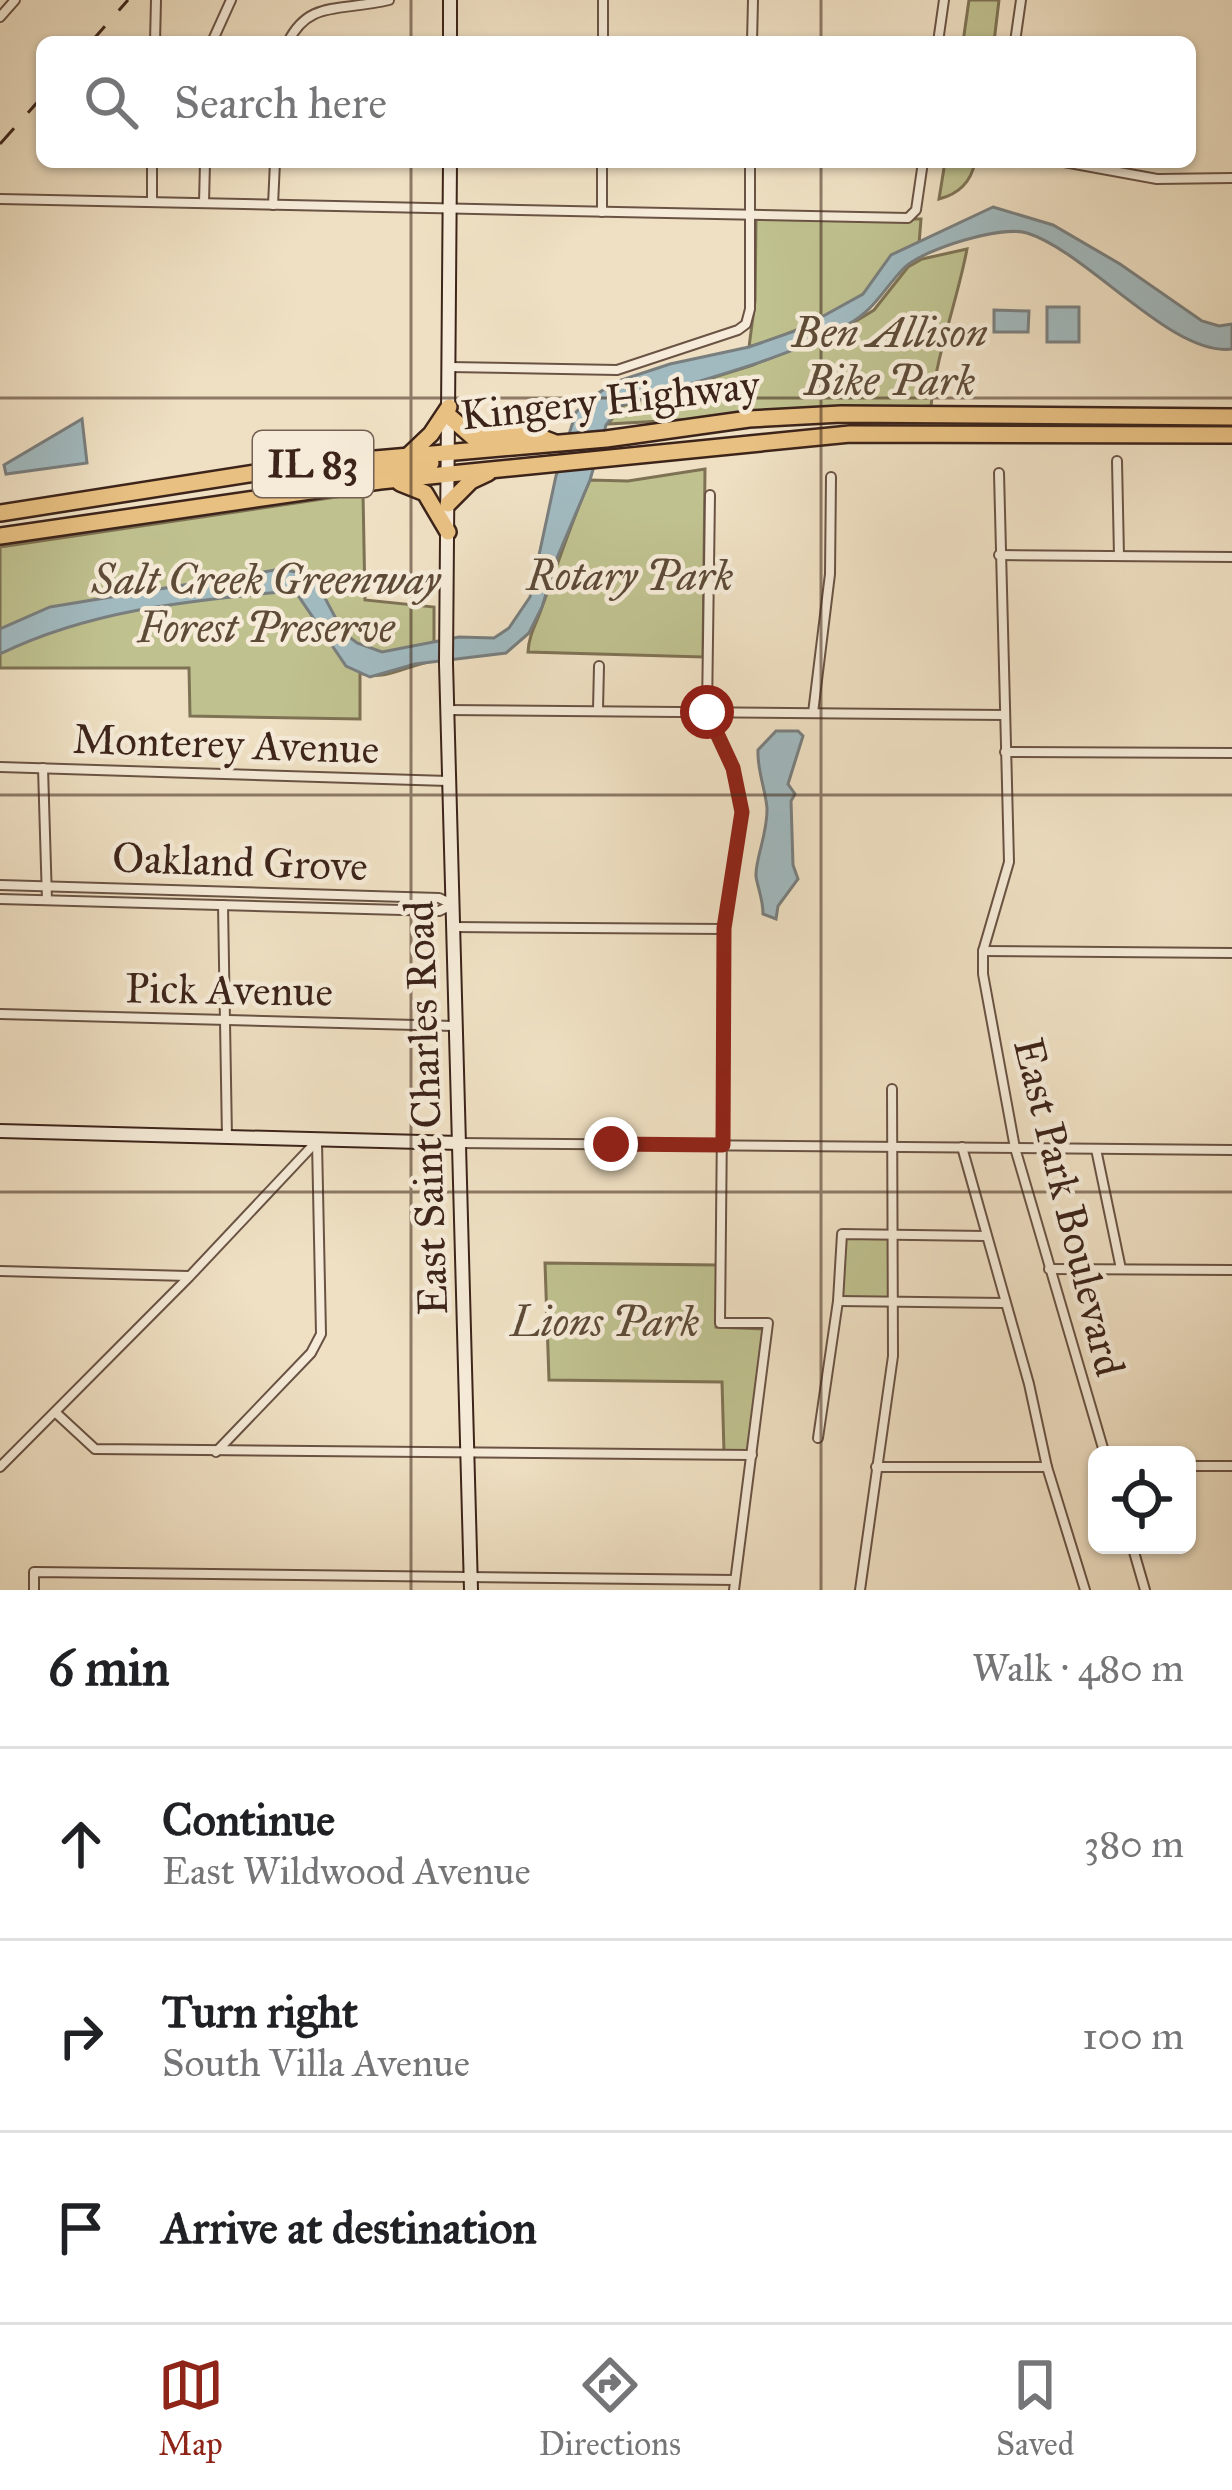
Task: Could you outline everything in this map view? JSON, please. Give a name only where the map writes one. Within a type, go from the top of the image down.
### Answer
[{"type":"highway","points":[[410,454],[449,411],[474,438],[532,434],[559,443]]},
{"type":"highway","name":"Kingery Highway","points":[[0,513],[244,474],[410,454],[606,439],[749,419],[842,415],[1232,417]]},
{"type":"highway","name":"Kingery Highway","points":[[0,536],[386,480],[850,434],[1232,435]]},
{"type":"highway","points":[[232,501],[315,476],[434,462],[450,454]]},
{"type":"highway","points":[[448,504],[471,481],[500,469]]},
{"type":"highway","points":[[386,480],[425,493],[448,532]]},
{"type":"main road","points":[[450,0],[450,36]]},
{"type":"main road","name":"East Saint Charles Road","points":[[450,168],[446,663],[471,1585]]},
{"type":"main road","points":[[0,1131],[460,1143]]},
{"type":"street","points":[[0,17],[15,0]]},
{"type":"street","points":[[155,36],[156,0]]},
{"type":"street","points":[[215,36],[232,0]]},
{"type":"street","points":[[291,36],[302,12],[312,5],[354,6],[389,0]]},
{"type":"street","points":[[603,0],[603,36]]},
{"type":"street","points":[[752,36],[753,0]]},
{"type":"street","points":[[939,36],[944,0]]},
{"type":"street","points":[[1016,36],[1021,0]]},
{"type":"street","points":[[152,168],[152,201]]},
{"type":"street","points":[[204,203],[205,168]]},
{"type":"street","points":[[273,205],[275,168]]},
{"type":"street","points":[[602,168],[602,212]]},
{"type":"street","points":[[448,367],[617,370],[742,328],[750,309],[750,168]]},
{"type":"street","points":[[0,199],[913,216],[922,168]]},
{"type":"street","points":[[1097,168],[1157,179],[1232,178]]},
{"type":"street","points":[[1118,461],[1119,556]]},
{"type":"street","name":"East Park Boulevard","points":[[999,472],[1009,862],[983,951],[983,974],[1015,1148],[1102,1446]]},
{"type":"street","points":[[813,713],[830,574],[831,477]]},
{"type":"street","points":[[34,1590],[34,1572],[471,1585],[735,1585],[768,1323],[720,1323],[724,928],[742,812],[733,768],[707,712],[710,495]]},
{"type":"street","points":[[999,555],[1232,556]]},
{"type":"street","points":[[598,709],[599,666]]},
{"type":"street","points":[[447,710],[1004,715]]},
{"type":"street","points":[[1005,752],[1232,753]]},
{"type":"street","name":"Monterey Avenue","points":[[0,767],[449,781]]},
{"type":"street","points":[[44,768],[47,900]]},
{"type":"street","name":"Oakland Grove","points":[[0,885],[439,898],[453,905]]},
{"type":"street","name":"Oakland Grove","points":[[0,899],[440,911],[453,905]]},
{"type":"street","points":[[224,905],[227,1138]]},
{"type":"street","points":[[454,927],[724,928]]},
{"type":"street","points":[[983,951],[1232,953]]},
{"type":"street","name":"Pick Avenue","points":[[0,1015],[457,1026]]},
{"type":"street","points":[[860,1590],[892,1356],[892,1089]]},
{"type":"street","points":[[0,1467],[317,1141]]},
{"type":"street","points":[[216,1451],[310,1354],[320,1334],[317,1141]]},
{"type":"street","points":[[460,1143],[1232,1150]]},
{"type":"street","points":[[962,1148],[1084,1590]]},
{"type":"street","points":[[1096,1149],[1121,1269]]},
{"type":"street","points":[[818,1438],[838,1301],[842,1234],[985,1236]]},
{"type":"street","points":[[1049,1269],[1232,1270]]},
{"type":"street","points":[[0,1271],[189,1276]]},
{"type":"street","points":[[838,1301],[1005,1303]]},
{"type":"street","points":[[55,1412],[95,1449],[752,1455]]},
{"type":"street","points":[[1196,1466],[1232,1466]]},
{"type":"street","points":[[876,1467],[1047,1467]]},
{"type":"street","points":[[1135,1554],[1145,1590]]},
{"type":"street","points":[[243,1575],[243,1590]]},
{"type":"green space","points":[[969,0],[999,0],[995,36],[964,36]]},
{"type":"green space","points":[[944,168],[973,168],[963,186],[939,199]]},
{"type":"green space","points":[[756,219],[921,219],[919,244],[890,259],[853,302],[809,325],[749,347]]},
{"type":"green space","name":"Ben Allison Bike Park","points":[[967,249],[931,406],[608,424],[622,406],[753,365],[848,326],[874,310],[908,267]]},
{"type":"green space","name":"Rotary Park","points":[[705,469],[703,657],[528,652],[590,480],[628,481]]},
{"type":"green space","name":"Salt Creek Greenway Forest Preserve","points":[[363,493],[365,600],[434,607],[434,661],[388,674],[360,673],[360,719],[190,716],[189,668],[0,668],[0,547]]},
{"type":"green space","points":[[844,1237],[892,1238],[891,1300],[841,1299]]},
{"type":"green space","name":"Lions Park","points":[[545,1263],[717,1265],[716,1327],[764,1329],[749,1452],[724,1452],[722,1382],[549,1380]]},
{"type":"water","points":[[993,207],[1053,225],[1202,321],[1232,324],[1232,349],[1208,347],[1183,337],[1076,260],[1027,233],[982,235],[915,260],[866,312],[821,338],[622,405],[606,425],[542,607],[529,633],[506,653],[415,664],[370,677],[346,666],[297,594],[281,592],[173,604],[102,618],[0,654],[0,629],[50,607],[281,569],[316,581],[343,632],[382,652],[459,637],[494,638],[509,628],[530,597],[556,476],[576,412],[591,398],[615,382],[798,330],[863,294],[891,255]]},
{"type":"water","points":[[1047,307],[1079,307],[1079,342],[1047,342]]},
{"type":"water","points":[[994,310],[1029,311],[1028,332],[994,332]]},
{"type":"water","points":[[82,419],[87,463],[6,474],[4,465]]},
{"type":"water","points":[[776,731],[798,731],[803,736],[788,784],[795,794],[791,801],[793,865],[798,879],[778,906],[776,919],[763,914],[756,876],[767,808],[758,750]]},
{"type":"railway","points":[[96,36],[128,0]]},
{"type":"railway","points":[[0,144],[36,104]]},
{"type":"route","points":[[611,1144],[723,1145],[724,928],[742,812],[733,768],[707,712]]}]
